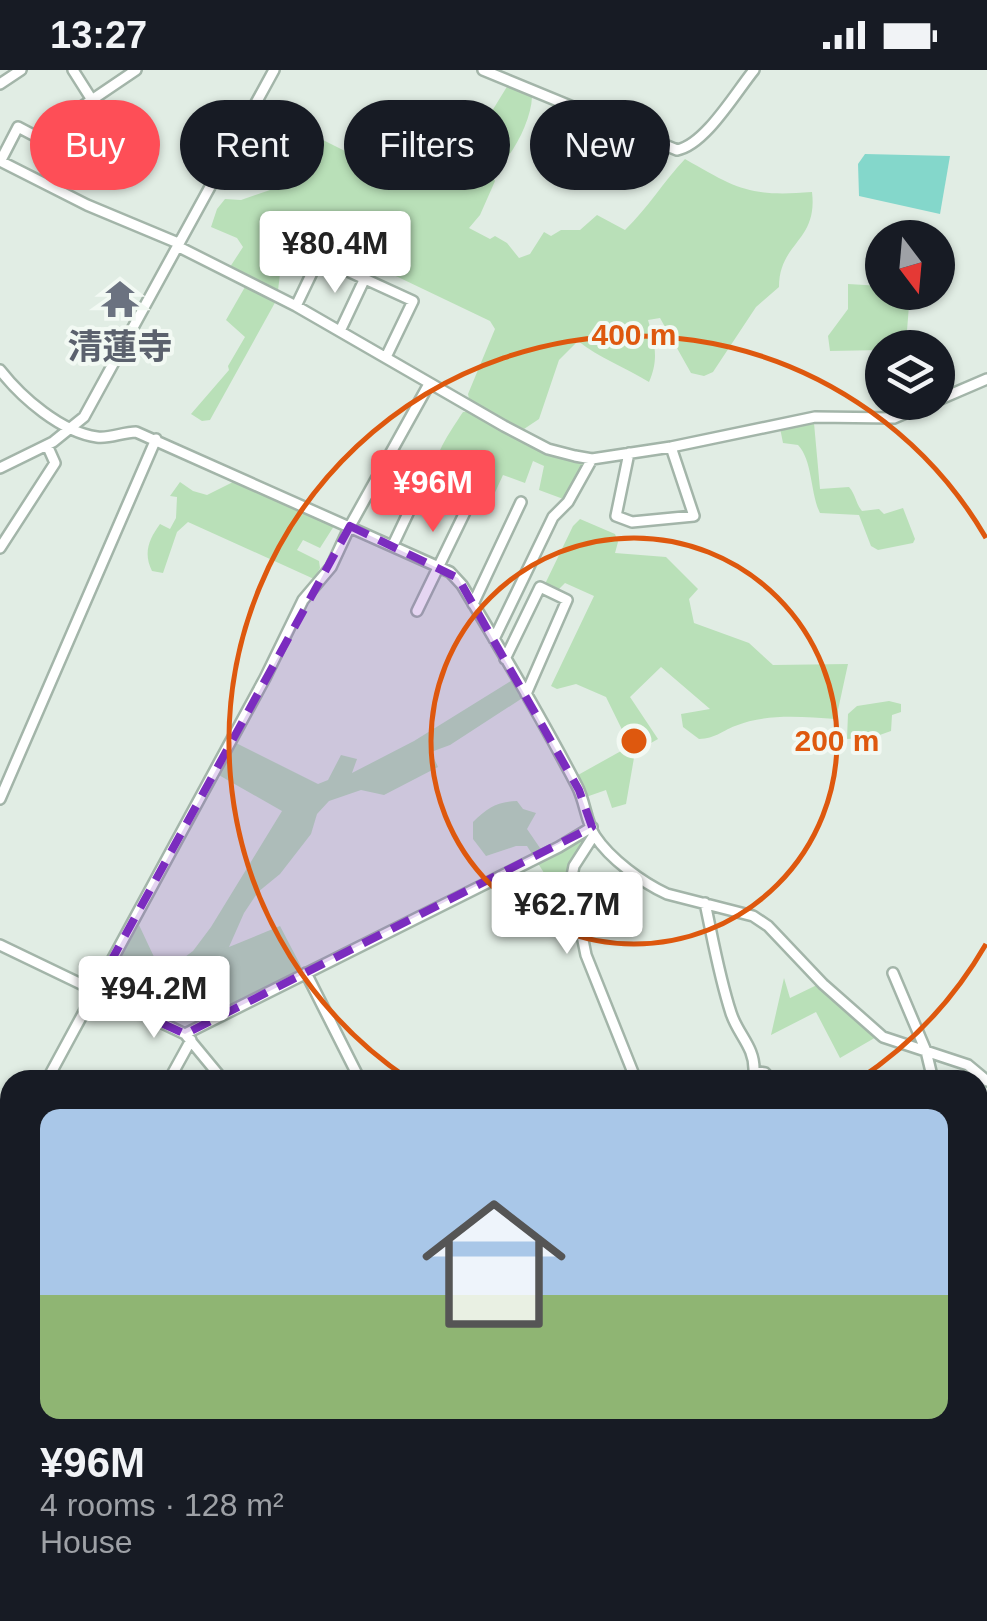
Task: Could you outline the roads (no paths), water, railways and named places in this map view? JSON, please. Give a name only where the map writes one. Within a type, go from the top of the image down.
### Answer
[{"type":"street","points":[[0,84],[21,70]]},
{"type":"street","points":[[73,70],[92,100],[136,70]]},
{"type":"street","points":[[0,468],[73,427],[94,402],[274,70]]},
{"type":"street","points":[[484,70],[677,150],[690,147],[701,137],[754,70]]},
{"type":"street","points":[[30,133],[18,127],[0,161],[296,306],[548,448],[592,459],[814,417],[865,418]]},
{"type":"street","points":[[296,306],[318,258],[413,300],[386,357]]},
{"type":"street","points":[[340,331],[365,278]]},
{"type":"street","points":[[0,370],[26,400],[55,420],[94,437],[136,432],[156,439],[458,578],[579,790],[593,831],[654,888],[753,916],[768,926],[823,984],[883,1037],[973,1070]]},
{"type":"street","points":[[955,392],[987,379]]},
{"type":"street","points":[[52,1070],[265,678],[302,600],[331,566],[429,384]]},
{"type":"street","points":[[0,548],[55,463],[50,443],[57,427],[55,420]]},
{"type":"street","points":[[0,799],[156,439]]},
{"type":"street","points":[[629,454],[616,516],[632,522],[694,516],[671,447]]},
{"type":"street","points":[[494,638],[553,517],[568,502],[592,459]]},
{"type":"street","points":[[393,546],[428,473]]},
{"type":"street","points":[[417,611],[466,510],[420,488]]},
{"type":"street","points":[[473,604],[521,502]]},
{"type":"street","points":[[505,659],[540,587],[567,600],[526,694]]},
{"type":"street","points":[[173,1070],[188,1037],[306,973],[593,831]]},
{"type":"street","points":[[593,831],[574,866],[572,881],[586,955],[632,1070]]},
{"type":"street","points":[[706,903],[717,965],[733,1018],[754,1053],[753,1070]]},
{"type":"street","points":[[0,945],[188,1037],[214,1070]]},
{"type":"street","points":[[306,973],[355,1070]]},
{"type":"street","points":[[893,973],[931,1070]]},
{"type":"water","points":[[865,154],[950,156],[940,214],[859,196],[858,164]]},
{"type":"place","name":"清蓮寺","points":[[120,299]]}]
